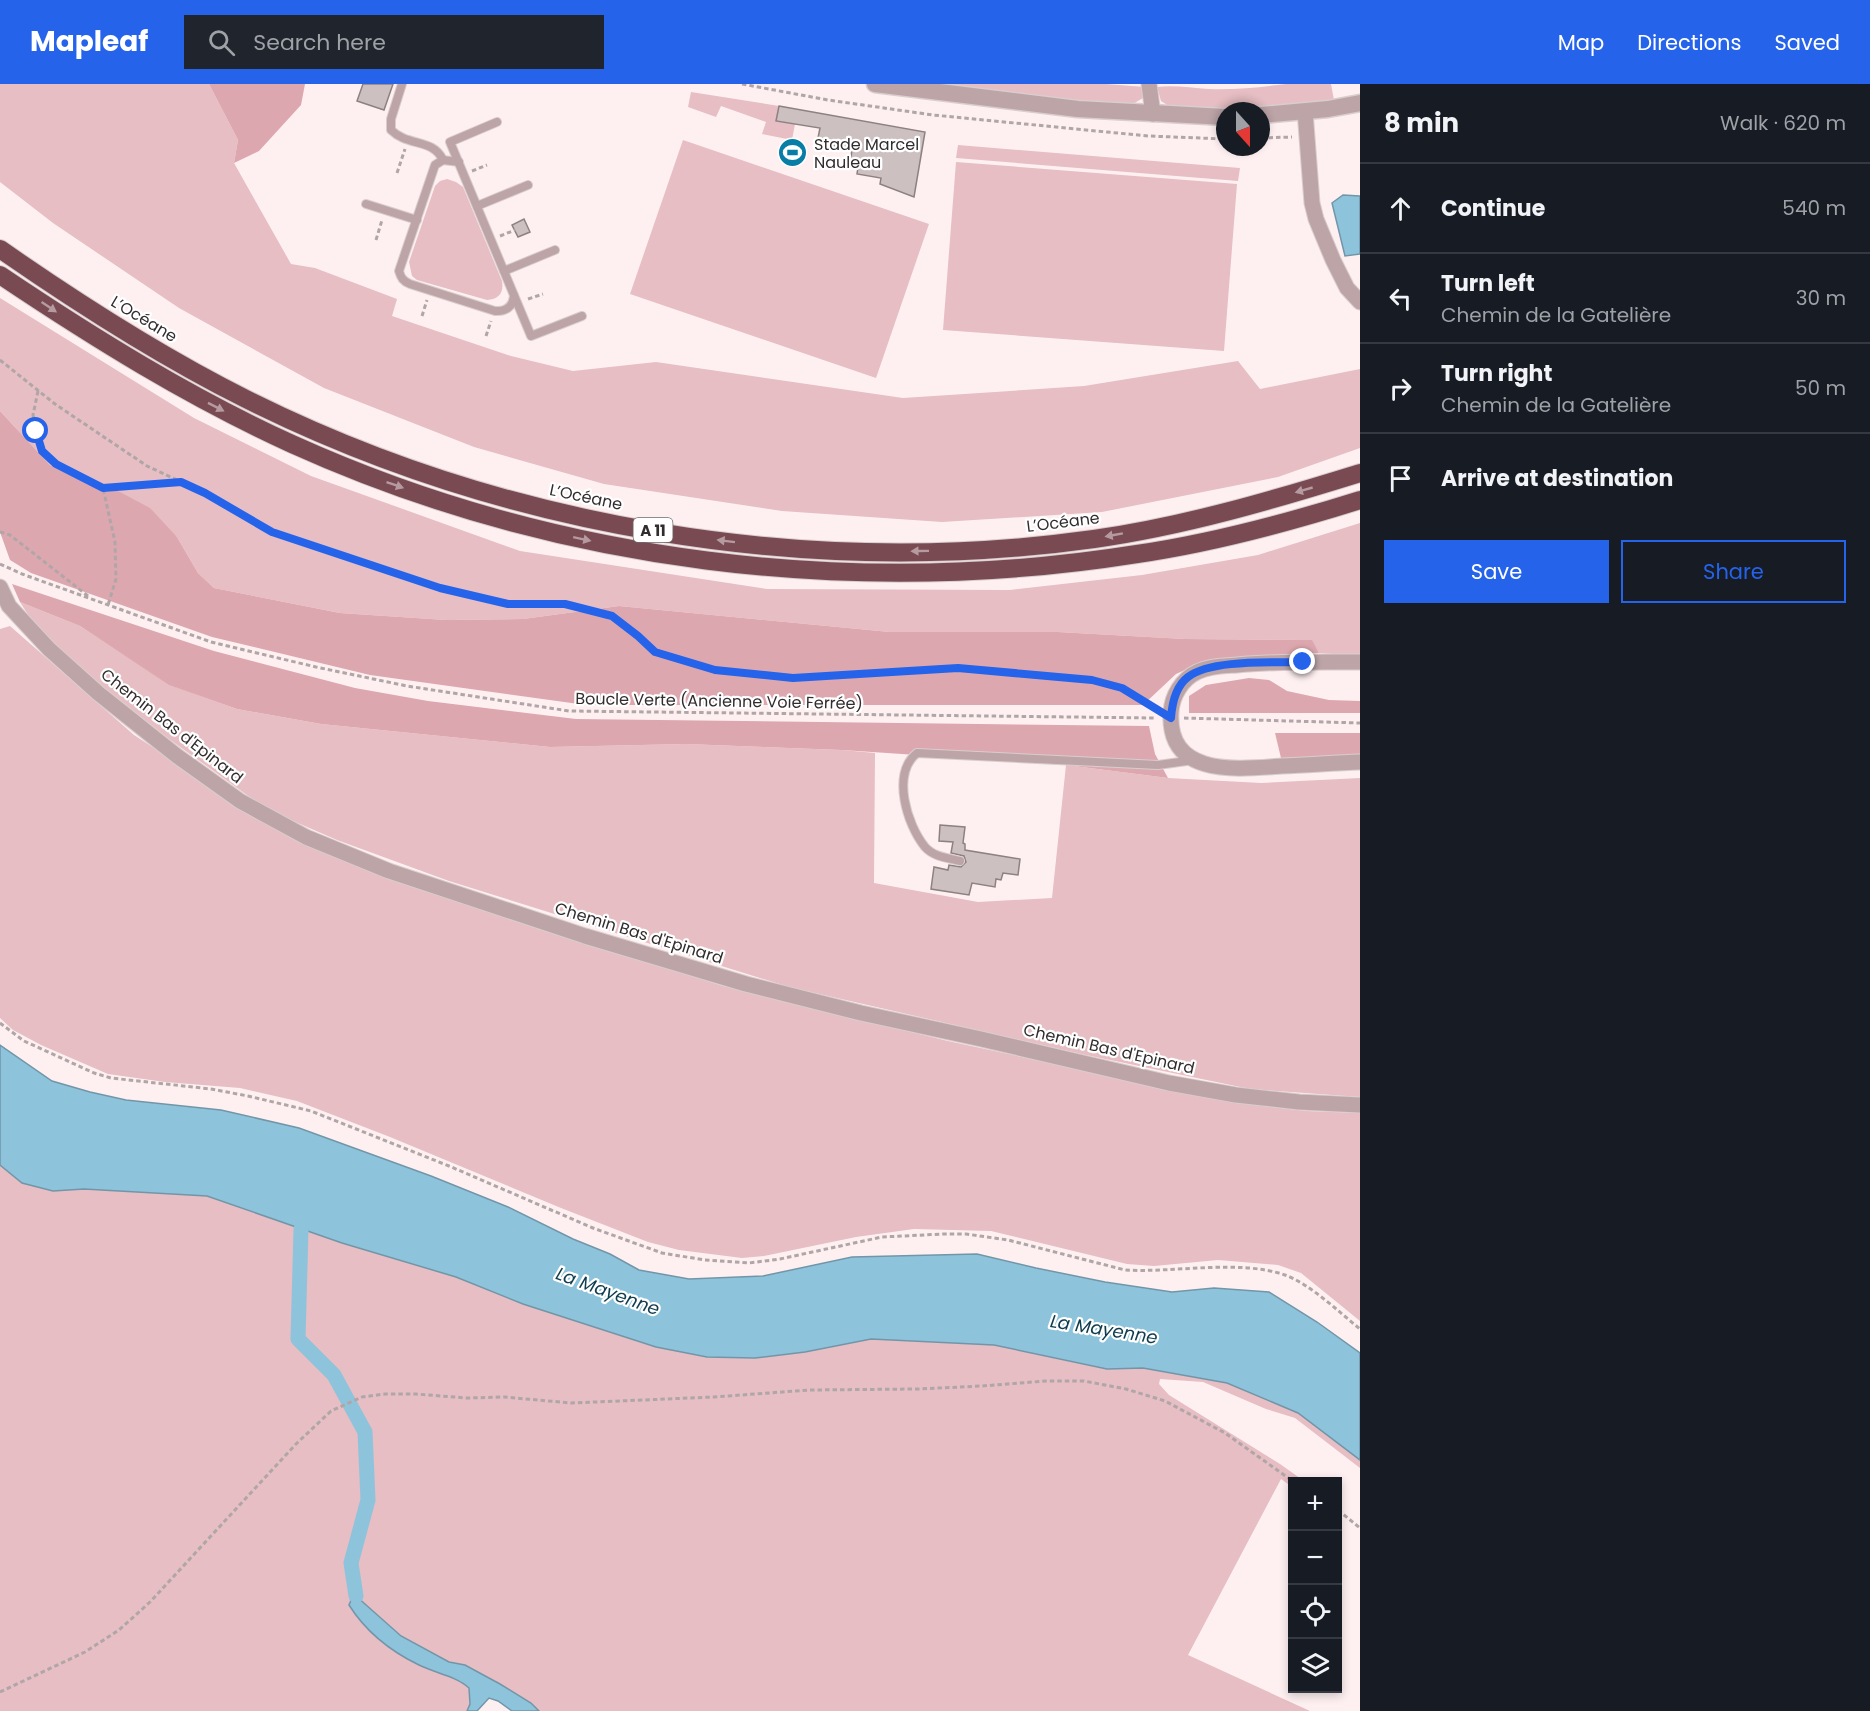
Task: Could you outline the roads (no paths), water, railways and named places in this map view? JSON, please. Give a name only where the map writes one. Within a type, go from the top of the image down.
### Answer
[{"type":"highway","name":"L’Océane","points":[[0,249],[118,327],[195,372],[308,427],[405,466],[471,488],[568,513],[654,531],[741,543],[847,550],[974,550],[1035,545],[1106,537],[1208,517],[1360,473]]},
{"type":"highway","name":"A 11","points":[[0,275],[90,335],[140,365],[231,415],[293,444],[376,478],[458,506],[525,525],[628,548],[717,561],[829,571],[927,573],[996,570],[1150,552],[1252,531],[1360,500]]},
{"type":"street","points":[[875,84],[1078,109],[1216,117]]},
{"type":"street","points":[[1149,84],[1153,114]]},
{"type":"street","points":[[1270,114],[1360,103]]},
{"type":"street","points":[[1305,111],[1312,203],[1316,219],[1347,288],[1360,302]]},
{"type":"street","name":"Chemin Bas d'Epinard","points":[[0,588],[9,606],[49,649],[98,693],[177,756],[240,801],[306,837],[388,871],[585,936],[746,984],[861,1013],[1169,1083],[1236,1095],[1299,1102],[1360,1105]]},
{"type":"street","points":[[1360,662],[1252,663],[1210,667],[1186,678],[1171,707],[1174,738],[1182,751],[1194,760],[1211,766],[1233,769],[1360,762]]},
{"type":"lane","points":[[402,84],[391,119],[391,130],[398,137],[435,148],[443,160]]},
{"type":"lane","points":[[497,122],[450,142],[531,336],[582,316]]},
{"type":"lane","points":[[459,162],[443,160],[435,165],[399,271],[400,276],[405,282],[500,312],[509,308],[514,302],[514,294]]},
{"type":"lane","points":[[477,206],[528,185]]},
{"type":"lane","points":[[366,204],[417,220]]},
{"type":"lane","points":[[504,271],[555,250]]},
{"type":"lane","points":[[960,861],[936,855],[926,848],[909,814],[902,785],[904,770],[917,753],[1158,765],[1194,760]]},
{"type":"water","points":[[1343,195],[1360,196],[1360,254],[1345,256],[1332,203]]},
{"type":"water","name":"La Mayenne","points":[[0,1045],[52,1081],[90,1092],[126,1100],[221,1110],[299,1128],[508,1207],[573,1239],[610,1254],[639,1270],[689,1279],[763,1276],[852,1257],[977,1254],[1105,1282],[1172,1292],[1214,1288],[1269,1292],[1317,1322],[1360,1353],[1360,1460],[1298,1413],[1227,1383],[1143,1368],[1107,1369],[994,1345],[871,1339],[805,1352],[755,1358],[707,1357],[656,1347],[523,1304],[456,1277],[342,1243],[207,1196],[84,1189],[53,1191],[22,1183],[0,1165]]},
{"type":"water","points":[[356,1596],[401,1636],[449,1662],[465,1665],[500,1684],[531,1703],[539,1711],[512,1711],[498,1701],[489,1698],[477,1711],[467,1711],[470,1704],[469,1688],[458,1680],[408,1660],[380,1640],[363,1624],[349,1605],[352,1598]]},
{"type":"waterway","points":[[301,1229],[298,1339],[334,1375],[365,1432],[368,1500],[351,1563],[356,1596]]},
{"type":"place","name":"Stade Marcel Nauleau","points":[[793,153]]}]
